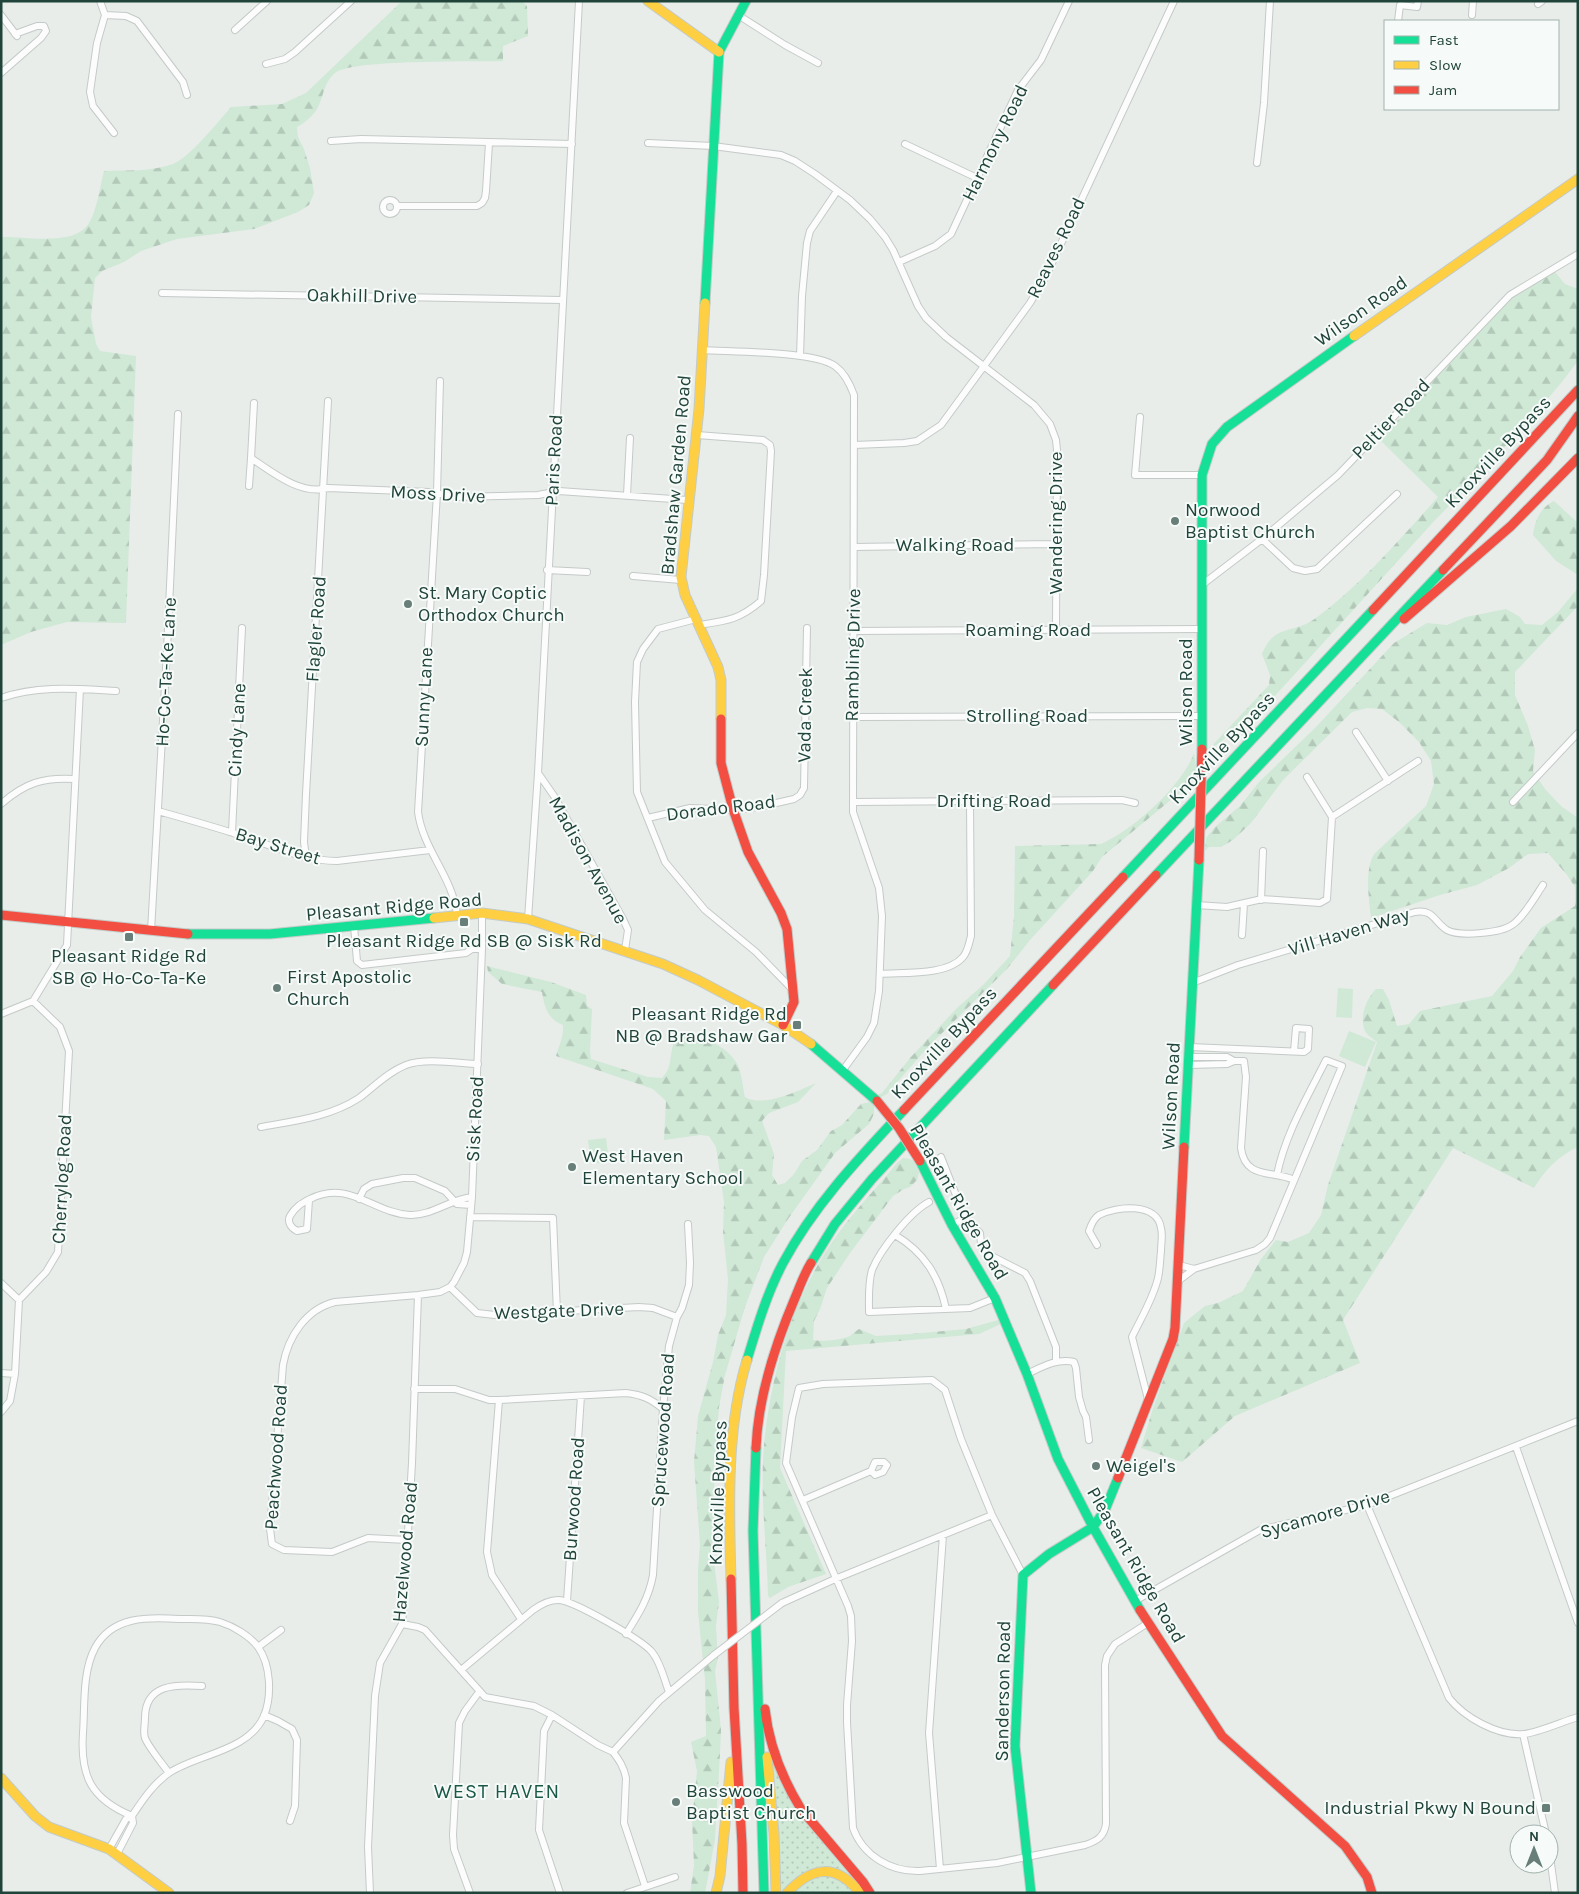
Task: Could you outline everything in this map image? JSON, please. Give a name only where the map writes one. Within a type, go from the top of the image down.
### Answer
[{"type":"main road","points":[[648,1],[719,52]]},
{"type":"main road","name":"Bradshaw Garden Road","points":[[746,1],[719,52],[697,435],[687,500],[681,580],[689,605],[714,653],[719,669],[721,680],[721,763],[733,809],[748,852],[787,929],[794,1002],[783,1024]]},
{"type":"main road","name":"Wilson Road","points":[[1093,1527],[1106,1510],[1173,1339],[1179,1265],[1198,860],[1202,749],[1202,476],[1207,453],[1217,434],[1234,420],[1578,179]]},
{"type":"main road","name":"Knoxville Bypass","points":[[742,1893],[742,1844],[734,1708],[730,1533],[733,1433],[744,1374],[760,1319],[783,1264],[814,1213],[862,1155],[1234,760],[1578,390]]},
{"type":"main road","name":"Knoxville Bypass","points":[[764,1893],[754,1531],[757,1433],[767,1378],[784,1323],[807,1270],[835,1224],[879,1172],[1384,631],[1547,460],[1578,416]]},
{"type":"main road","points":[[1384,631],[1405,619],[1511,526],[1578,458]]},
{"type":"main road","name":"Pleasant Ridge Road","points":[[1,915],[151,931],[237,936],[482,913],[528,919],[663,964],[783,1024],[843,1070],[877,1101],[899,1128],[920,1161],[952,1225],[995,1298],[1027,1374],[1058,1459],[1093,1527],[1148,1623],[1222,1736],[1345,1846],[1367,1877],[1372,1893]]},
{"type":"main road","points":[[1023,1575],[1049,1554],[1093,1527]]},
{"type":"main road","name":"Sanderson Road","points":[[1023,1575],[1015,1746],[1031,1893]]},
{"type":"main road","points":[[757,1656],[771,1744],[781,1773],[802,1809],[870,1893]]},
{"type":"main road","points":[[716,1893],[720,1876],[725,1828],[734,1708]]},
{"type":"main road","points":[[766,1717],[776,1893]]},
{"type":"main road","points":[[1,1778],[35,1816],[49,1827],[113,1851],[169,1893]]},
{"type":"main road","points":[[787,1893],[796,1881],[803,1876],[822,1871],[842,1875],[860,1893]]},
{"type":"street","points":[[100,1],[105,15],[97,41],[90,92],[93,106],[114,133]]},
{"type":"street","points":[[235,30],[267,1]]},
{"type":"street","points":[[266,64],[285,59],[295,52],[351,1]]},
{"type":"street","name":"Paris Road","points":[[528,919],[538,773],[547,570],[579,1]]},
{"type":"street","name":"Harmony Road","points":[[899,262],[935,246],[951,234],[1018,90],[1041,60],[1069,1]]},
{"type":"street","name":"Reaves Road","points":[[854,445],[904,444],[917,440],[940,425],[1030,303],[1045,278],[1174,1]]},
{"type":"street","points":[[1257,163],[1264,103],[1270,1]]},
{"type":"street","points":[[1398,20],[1400,5],[1417,7],[1418,1]]},
{"type":"street","points":[[1472,14],[1473,1]]},
{"type":"street","points":[[1,15],[16,35],[37,26],[44,26],[46,31],[41,38],[1,73]]},
{"type":"street","points":[[105,15],[126,16],[137,21],[183,82],[187,95]]},
{"type":"street","points":[[738,15],[785,45],[818,63]]},
{"type":"street","points":[[331,141],[360,139],[572,144]]},
{"type":"street","points":[[398,206],[470,207],[482,203],[486,191],[489,143]]},
{"type":"street","name":"Wandering Drive","points":[[648,143],[713,146],[781,156],[795,161],[861,210],[878,228],[893,250],[910,291],[926,318],[946,337],[1034,405],[1045,418],[1053,432],[1057,450],[1056,629]]},
{"type":"street","points":[[906,144],[977,178]]},
{"type":"street","points":[[800,356],[802,296],[807,243],[810,231],[837,191]]},
{"type":"street","name":"Peltier Road","points":[[1203,584],[1262,539],[1338,475],[1510,295],[1578,254]]},
{"type":"street","name":"Oakhill Drive","points":[[162,293],[562,300]]},
{"type":"street","name":"Rambling Drive","points":[[702,350],[800,356],[828,362],[842,372],[854,395],[853,812],[877,883],[880,899],[880,974],[874,1023],[867,1037],[843,1070]]},
{"type":"street","name":"Sunny Lane","points":[[440,381],[436,493],[418,812],[420,825],[430,850],[453,895],[456,915]]},
{"type":"street","name":"Flagler Road","points":[[306,858],[304,842],[306,794],[328,401]]},
{"type":"street","points":[[249,486],[254,403]]},
{"type":"street","name":"Ho-Co-Ta-Ke Lane","points":[[151,931],[178,414]]},
{"type":"street","points":[[1140,417],[1135,475],[1202,476]]},
{"type":"street","points":[[697,435],[757,439],[768,442],[770,445],[764,576],[761,602],[748,612],[731,620],[698,622],[658,629],[642,649],[637,662],[635,702],[637,792],[665,862],[704,910],[756,952],[793,990]]},
{"type":"street","points":[[627,495],[630,438]]},
{"type":"street","name":"Moss Drive","points":[[251,458],[290,482],[306,488],[322,490],[328,488],[436,493],[458,496],[552,494],[559,491],[687,500]]},
{"type":"street","points":[[1262,539],[1293,568],[1306,571],[1318,569],[1397,494]]},
{"type":"street","name":"Walking Road","points":[[854,547],[1057,544]]},
{"type":"street","points":[[547,570],[587,572]]},
{"type":"street","points":[[633,576],[681,580]]},
{"type":"street","name":"Cindy Lane","points":[[232,832],[242,628]]},
{"type":"street","name":"Vada Creek","points":[[794,799],[800,795],[804,788],[807,628]]},
{"type":"street","name":"Roaming Road","points":[[853,631],[1202,629]]},
{"type":"street","points":[[1,698],[35,689],[116,691]]},
{"type":"street","points":[[1,1014],[33,1001],[67,945],[80,689]]},
{"type":"street","name":"Strolling Road","points":[[852,717],[1202,716]]},
{"type":"street","points":[[1356,732],[1388,781]]},
{"type":"street","points":[[1513,802],[1578,733]]},
{"type":"street","points":[[1332,817],[1418,761]]},
{"type":"street","name":"Madison Avenue","points":[[538,773],[554,796],[623,919],[628,930],[625,950]]},
{"type":"street","points":[[1196,905],[1226,907],[1261,900],[1320,903],[1327,899],[1332,817],[1307,777]]},
{"type":"street","points":[[1,804],[16,790],[34,782],[48,779],[75,779]]},
{"type":"street","name":"Dorado Road","points":[[648,818],[690,808],[737,810],[794,799]]},
{"type":"street","name":"Drifting Road","points":[[853,802],[1122,800],[1135,803]]},
{"type":"street","points":[[880,974],[944,969],[955,965],[964,956],[971,936],[970,802]]},
{"type":"street","name":"Bay Street","points":[[158,811],[232,832],[306,858],[324,861],[337,862],[430,850]]},
{"type":"street","points":[[1261,900],[1263,851]]},
{"type":"street","name":"Vill Haven Way","points":[[1192,982],[1238,965],[1415,912],[1430,914],[1444,927],[1458,934],[1506,928],[1516,921],[1543,885]]},
{"type":"street","points":[[1242,935],[1244,904]]},
{"type":"street","name":"Sisk Road","points":[[450,1287],[460,1273],[467,1252],[472,1197],[482,913]]},
{"type":"street","points":[[354,926],[357,961],[362,965],[466,953],[482,949]]},
{"type":"street","name":"Cherrylog Road","points":[[20,1300],[46,1272],[58,1252],[69,1051],[60,1027],[33,1001]]},
{"type":"street","points":[[1190,1047],[1294,1051]]},
{"type":"street","points":[[1178,1281],[1194,1269],[1256,1250],[1270,1238],[1342,1066],[1326,1060],[1297,1119],[1280,1161],[1277,1175]]},
{"type":"street","points":[[1189,1061],[1227,1064],[1234,1061],[1244,1061],[1246,1077],[1242,1156],[1253,1170],[1284,1175],[1294,1180]]},
{"type":"street","points":[[261,1128],[319,1116],[339,1109],[358,1098],[395,1070],[407,1065],[422,1063],[478,1064]]},
{"type":"street","points":[[941,1157],[965,1218],[980,1233],[981,1244],[986,1253],[1025,1273],[1030,1280],[1056,1347],[1056,1362]]},
{"type":"street","points":[[360,1198],[364,1189],[372,1184],[415,1178],[445,1191],[457,1204],[471,1205]]},
{"type":"street","points":[[309,1200],[307,1229],[297,1231],[293,1229],[289,1220],[298,1206],[309,1200],[327,1192],[341,1192],[409,1215],[419,1214],[458,1198],[472,1197]]},
{"type":"street","points":[[929,1202],[912,1214],[895,1235],[872,1270],[869,1289],[869,1312],[970,1308],[995,1298]]},
{"type":"street","points":[[1097,1245],[1088,1231],[1090,1225],[1099,1216],[1118,1209],[1134,1207],[1152,1213],[1161,1227],[1162,1242],[1158,1278],[1132,1337],[1149,1403]]},
{"type":"street","points":[[470,1217],[553,1218],[558,1312]]},
{"type":"street","points":[[952,1225],[965,1218]]},
{"type":"street","name":"Sprucewood Road","points":[[626,1634],[646,1602],[653,1576],[663,1409],[669,1346],[689,1285],[688,1224]]},
{"type":"street","points":[[895,1235],[906,1241],[925,1261],[942,1290],[946,1309]]},
{"type":"street","points":[[1179,1265],[1194,1269]]},
{"type":"street","points":[[1,1283],[20,1300],[15,1374],[10,1401],[1,1412]]},
{"type":"street","points":[[418,1295],[440,1292],[450,1287]]},
{"type":"street","name":"Westgate Drive","points":[[450,1287],[477,1313],[494,1315],[639,1307],[654,1308],[677,1317]]},
{"type":"street","name":"Peachwood Road","points":[[407,1540],[368,1538],[332,1552],[284,1550],[272,1544],[270,1529],[283,1365],[285,1352],[291,1340],[306,1318],[324,1305],[347,1300],[418,1295]]},
{"type":"street","name":"Hazelwood Road","points":[[370,1893],[368,1847],[375,1696],[380,1663],[402,1624],[418,1295]]},
{"type":"street","points":[[1027,1374],[1056,1362],[1065,1360],[1074,1362],[1079,1397],[1086,1417],[1089,1440]]},
{"type":"street","points":[[1,1373],[15,1374]]},
{"type":"street","points":[[1023,1575],[992,1515],[960,1439],[945,1390],[932,1380],[822,1384],[799,1388],[792,1417],[786,1464],[848,1606],[852,1627],[847,1704],[853,1828],[859,1842],[872,1856],[889,1866],[909,1871],[940,1869],[1026,1858],[1098,1840],[1105,1830],[1105,1665],[1107,1656],[1115,1644],[1148,1623]]},
{"type":"street","points":[[414,1389],[455,1389],[489,1400],[640,1394],[650,1398],[663,1409]]},
{"type":"street","name":"Burwood Road","points":[[567,1601],[581,1396]]},
{"type":"street","points":[[499,1400],[487,1552],[492,1575],[521,1619]]},
{"type":"street","name":"Sycamore Drive","points":[[1135,1601],[1260,1530],[1367,1505],[1578,1421]]},
{"type":"street","points":[[1516,1447],[1578,1622]]},
{"type":"street","points":[[803,1500],[871,1471]]},
{"type":"street","points":[[1367,1505],[1449,1698],[1456,1707],[1477,1722],[1490,1728],[1523,1734],[1578,1717]]},
{"type":"street","points":[[612,1752],[669,1692],[782,1603],[835,1579],[992,1515]]},
{"type":"street","points":[[940,1869],[929,1733],[943,1535]]},
{"type":"street","points":[[461,1670],[540,1605],[558,1600],[567,1601],[644,1645],[655,1656],[669,1692]]},
{"type":"street","points":[[113,1851],[133,1822],[132,1816],[157,1783],[169,1773],[245,1739],[259,1724],[264,1715],[269,1683],[265,1662],[258,1647],[238,1630],[212,1620],[138,1619],[119,1625],[100,1639],[90,1657],[88,1669],[82,1751],[84,1771],[98,1795],[132,1816]]},
{"type":"street","points":[[402,1624],[425,1630],[485,1697],[534,1706],[612,1752],[625,1771],[624,1823],[645,1886]]},
{"type":"street","points":[[258,1647],[281,1630]]},
{"type":"street","points":[[169,1773],[144,1737],[144,1712],[152,1695],[165,1687],[183,1684],[202,1686]]},
{"type":"street","points":[[470,1893],[454,1848],[453,1835],[459,1723],[479,1692]]},
{"type":"street","points":[[264,1715],[292,1730],[297,1740],[295,1806],[290,1821]]},
{"type":"street","points":[[552,1715],[544,1731],[539,1830],[560,1893]]},
{"type":"street","points":[[1523,1734],[1544,1824]]},
{"type":"street","points":[[1552,1874],[1555,1893]]},
{"type":"street","points":[[628,1893],[675,1877]]},
{"type":"green space","points":[[402,1],[522,1],[527,6],[528,36],[503,46],[503,61],[388,63],[364,65],[335,73],[328,81],[315,112],[308,120],[297,127],[298,137],[310,168],[314,193],[309,205],[298,212],[254,229],[177,239],[141,251],[124,262],[102,271],[95,278],[91,317],[96,344],[100,351],[136,356],[126,623],[67,622],[31,632],[1,645],[1,237],[61,238],[82,230],[89,223],[94,212],[104,171],[147,169],[173,164],[196,147],[231,107],[282,104],[306,93]]},
{"type":"green space","points":[[1555,272],[1565,284],[1578,289],[1578,361],[1533,416],[1273,698],[1250,712],[1226,737],[1209,749],[1269,685],[1270,675],[1262,654],[1272,638],[1278,633],[1308,623],[1333,605],[1380,561],[1438,497],[1379,439],[1511,297]]},
{"type":"green space","points":[[1554,501],[1578,523],[1578,575],[1556,561],[1533,535],[1539,515],[1545,507]]},
{"type":"green space","points":[[1578,588],[1578,606],[1515,672],[1515,695],[1528,726],[1535,750],[1533,771],[1545,789],[1561,806],[1578,818],[1578,1147],[1553,1164],[1534,1188],[1453,1148],[1343,1320],[1360,1363],[1235,1416],[1182,1462],[1141,1448],[1153,1408],[1184,1323],[1205,1306],[1218,1303],[1243,1291],[1261,1259],[1276,1240],[1288,1242],[1309,1233],[1321,1215],[1328,1185],[1377,1042],[1370,1037],[1363,1026],[1364,1009],[1372,993],[1376,989],[1383,989],[1389,1000],[1397,1026],[1409,1024],[1420,1011],[1492,996],[1513,971],[1520,957],[1541,928],[1575,906],[1575,887],[1548,853],[1528,854],[1509,868],[1477,885],[1371,918],[1368,875],[1372,859],[1375,853],[1426,806],[1434,784],[1431,761],[1419,742],[1399,722],[1382,709],[1367,708],[1352,712],[1283,780],[1251,823],[1233,840],[1221,847],[1209,847],[1205,851],[1206,838],[1215,827],[1240,806],[1259,782],[1316,727],[1394,643],[1427,623],[1447,625],[1466,617],[1506,609],[1520,617],[1525,624],[1542,625],[1558,612]]},
{"type":"green space","points":[[1194,753],[1196,766],[1194,777],[1178,794],[1102,857],[1093,871],[1030,940],[1007,969],[928,1047],[887,1094],[881,1097],[878,1095],[882,1093],[910,1058],[956,1009],[984,984],[1010,956],[1014,916],[1015,846],[1101,844],[1127,829],[1155,806],[1179,779]]},
{"type":"green space","points":[[487,966],[551,982],[586,995],[587,1006],[592,1009],[591,1059],[648,1077],[662,1078],[669,1067],[673,1044],[680,1033],[711,1042],[731,1055],[742,1078],[745,1097],[752,1100],[771,1100],[816,1083],[798,1102],[769,1113],[762,1121],[774,1154],[772,1175],[778,1185],[785,1183],[794,1174],[802,1161],[817,1150],[831,1131],[842,1125],[861,1104],[870,1102],[874,1105],[874,1114],[869,1124],[835,1153],[788,1219],[764,1257],[745,1307],[725,1375],[719,1407],[714,1473],[715,1512],[712,1546],[719,1602],[716,1626],[718,1658],[715,1671],[721,1730],[715,1840],[705,1893],[690,1893],[694,1865],[692,1820],[697,1771],[691,1742],[706,1736],[705,1680],[698,1612],[700,1545],[694,1462],[698,1416],[713,1362],[718,1335],[726,1315],[728,1279],[723,1232],[724,1202],[716,1147],[709,1136],[700,1135],[664,1140],[666,1101],[653,1089],[556,1056],[562,1037],[563,1025],[550,1016],[542,992],[502,984],[488,972]]},
{"type":"green space","points":[[1338,988],[1353,989],[1352,1018],[1336,1017]]},
{"type":"green space","points":[[1349,1031],[1376,1042],[1365,1067],[1339,1056]]},
{"type":"green space","points":[[606,1138],[609,1162],[591,1164],[588,1140]]},
{"type":"green space","points":[[903,1158],[914,1161],[919,1173],[917,1180],[910,1187],[893,1196],[850,1253],[827,1288],[814,1321],[813,1340],[842,1339],[859,1329],[876,1336],[966,1329],[998,1320],[1003,1323],[979,1334],[786,1351],[780,1468],[826,1574],[788,1587],[770,1598],[768,1596],[763,1511],[763,1460],[770,1402],[783,1346],[804,1292],[832,1242],[855,1212]]},
{"type":"green space","points":[[772,1757],[775,1765],[861,1885],[836,1869],[782,1893]]},
{"type":"green space","points":[[825,1875],[841,1879],[854,1893],[792,1893],[803,1882]]},
{"type":"traffic: fast","points":[[705,303],[719,52],[746,1]]},
{"type":"traffic: fast","points":[[1202,749],[1202,475],[1212,444],[1227,427],[1354,336]]},
{"type":"traffic: fast","points":[[1156,875],[1443,570]]},
{"type":"traffic: fast","points":[[1123,877],[1373,610]]},
{"type":"traffic: fast","points":[[1184,1147],[1199,860]]},
{"type":"traffic: fast","points":[[188,934],[270,934],[434,918]]},
{"type":"traffic: fast","points":[[811,1263],[835,1224],[872,1179],[1053,985]]},
{"type":"traffic: fast","points":[[811,1044],[877,1101]]},
{"type":"traffic: fast","points":[[747,1360],[772,1286],[795,1242],[838,1183],[904,1110]]},
{"type":"traffic: fast","points":[[920,1161],[952,1225],[995,1298],[1027,1374],[1058,1459],[1093,1527],[1140,1610]]},
{"type":"traffic: fast","points":[[756,1448],[753,1531],[764,1893]]},
{"type":"traffic: fast","points":[[1031,1893],[1015,1746],[1023,1575],[1049,1554],[1093,1527],[1105,1510],[1118,1478]]},
{"type":"traffic: slow","points":[[648,1],[719,52]]},
{"type":"traffic: slow","points":[[1354,336],[1578,179]]},
{"type":"traffic: slow","points":[[705,303],[699,409],[681,577],[685,595],[718,667],[721,680],[721,719]]},
{"type":"traffic: slow","points":[[434,918],[482,913],[528,919],[663,964],[698,980],[783,1025],[811,1044]]},
{"type":"traffic: slow","points":[[731,1579],[730,1468],[732,1440],[740,1386],[747,1360]]},
{"type":"traffic: slow","points":[[767,1757],[774,1834],[776,1893]]},
{"type":"traffic: slow","points":[[716,1893],[720,1876],[731,1762]]},
{"type":"traffic: slow","points":[[1,1778],[35,1816],[49,1827],[109,1849],[169,1893]]},
{"type":"traffic: slow","points":[[787,1893],[806,1877],[824,1872],[842,1877],[860,1893]]},
{"type":"traffic: jam","points":[[1373,610],[1578,390]]},
{"type":"traffic: jam","points":[[1443,570],[1547,460],[1578,416]]},
{"type":"traffic: jam","points":[[1404,619],[1511,526],[1578,458]]},
{"type":"traffic: jam","points":[[721,719],[721,763],[733,809],[748,852],[781,913],[787,929],[794,1002],[783,1025]]},
{"type":"traffic: jam","points":[[1199,860],[1202,749]]},
{"type":"traffic: jam","points":[[1053,985],[1156,875]]},
{"type":"traffic: jam","points":[[904,1110],[1123,877]]},
{"type":"traffic: jam","points":[[1,915],[188,934]]},
{"type":"traffic: jam","points":[[877,1101],[899,1128],[920,1161]]},
{"type":"traffic: jam","points":[[1118,1478],[1173,1339],[1184,1147]]},
{"type":"traffic: jam","points":[[756,1448],[760,1410],[774,1353],[804,1276],[811,1263]]},
{"type":"traffic: jam","points":[[731,1579],[734,1708],[743,1893]]},
{"type":"traffic: jam","points":[[1140,1610],[1222,1736],[1345,1846],[1367,1877],[1372,1893]]},
{"type":"traffic: jam","points":[[765,1709],[773,1749],[794,1797],[801,1809],[863,1882],[870,1893]]},
{"type":"place","name":"Norwood Baptist Church","points":[[1175,521]]},
{"type":"place","name":"St. Mary Coptic Orthodox Church","points":[[408,604]]},
{"type":"place","name":"Pleasant Ridge Rd SB @ Sisk Rd","points":[[464,922]]},
{"type":"place","name":"Pleasant Ridge Rd SB @ Ho-Co-Ta-Ke","points":[[129,937]]},
{"type":"place","name":"First Apostolic Church","points":[[277,988]]},
{"type":"place","name":"Pleasant Ridge Rd NB @ Bradshaw Gar","points":[[797,1025]]},
{"type":"place","name":"West Haven Elementary School","points":[[572,1167]]},
{"type":"place","name":"Weigel's","points":[[1096,1466]]},
{"type":"place","name":"Basswood Baptist Church","points":[[676,1802]]},
{"type":"place","name":"Industrial Pkwy N Bound","points":[[1546,1808]]},
{"type":"district","name":"WEST HAVEN","points":[[497,1791]]}]
